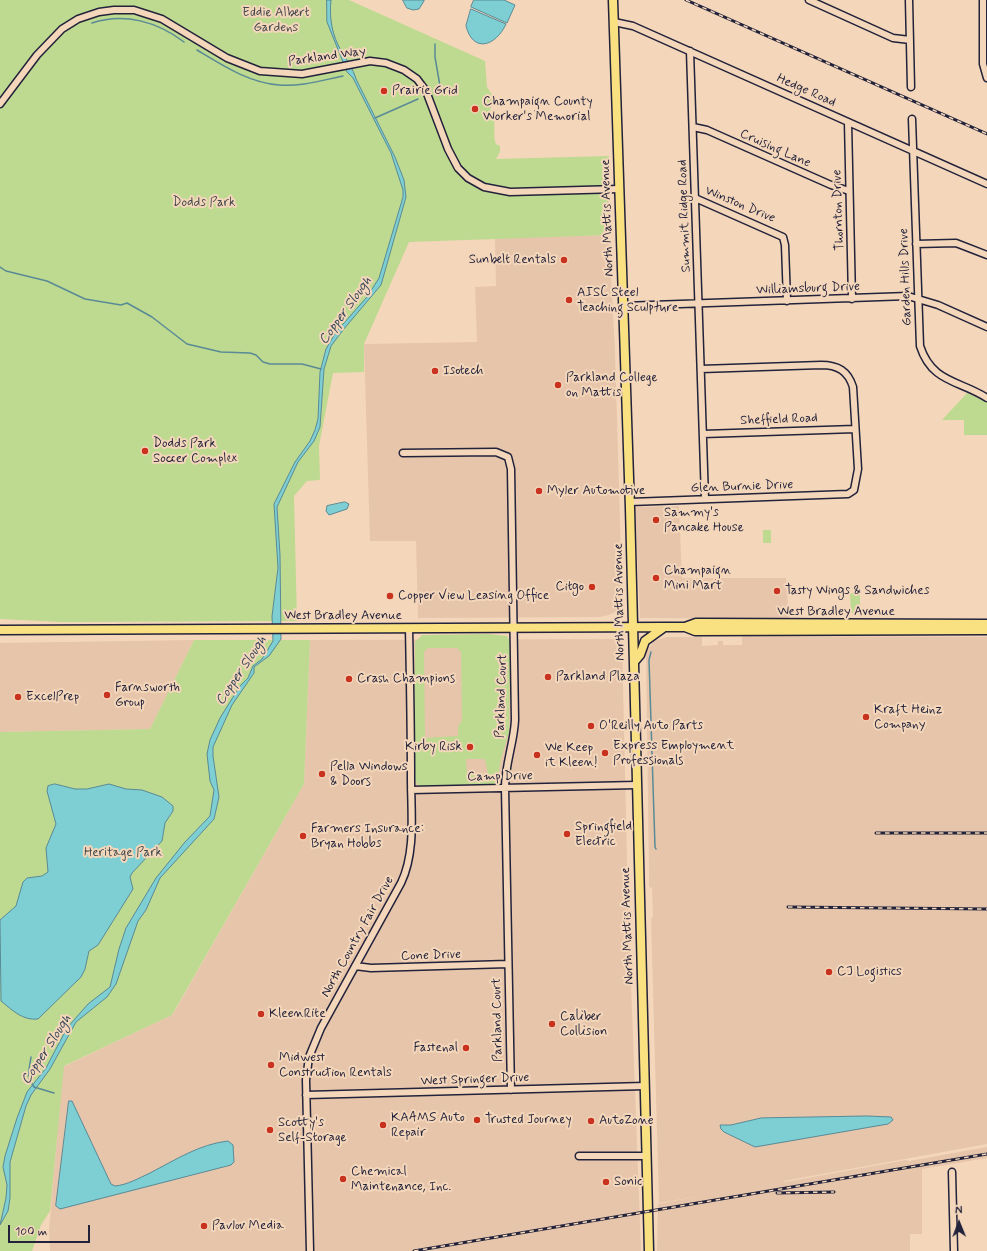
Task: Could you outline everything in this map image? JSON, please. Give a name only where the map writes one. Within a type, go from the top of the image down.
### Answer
[{"type":"main road","name":"North Mattis Avenue","points":[[612,0],[614,22],[630,502],[648,1251]]},
{"type":"main road","name":"West Bradley Avenue","points":[[0,630],[686,627],[696,623],[987,624]]},
{"type":"main road","points":[[634,662],[640,655],[645,640],[664,627]]},
{"type":"main road","name":"West Bradley Avenue","points":[[686,627],[695,631],[987,630]]},
{"type":"street","points":[[809,0],[894,38],[910,40]]},
{"type":"street","points":[[909,0],[911,87]]},
{"type":"street","points":[[983,0],[983,64],[987,78]]},
{"type":"street","name":"Parkland Way","points":[[0,104],[37,54],[62,29],[78,19],[100,12],[134,10],[162,19],[227,58],[260,71],[302,74],[374,61],[386,62],[404,70],[417,79],[426,90],[448,149],[458,168],[468,178],[484,187],[510,192],[619,189]]},
{"type":"street","name":"Hedge Road","points":[[614,22],[633,26],[987,184]]},
{"type":"street","name":"Summit Ridge Road","points":[[690,51],[705,499]]},
{"type":"street","name":"Garden Hills Drive","points":[[912,118],[919,336],[923,354],[927,362],[942,377],[987,398]]},
{"type":"street","name":"Thornton Drive","points":[[848,122],[852,298]]},
{"type":"street","name":"Cruising Lane","points":[[692,127],[707,130],[831,185],[849,191]]},
{"type":"street","name":"Winston Drive","points":[[696,198],[783,237],[785,245],[787,301]]},
{"type":"street","points":[[916,244],[956,243],[987,255]]},
{"type":"street","name":"Williamsburg Drive","points":[[623,306],[908,296],[918,298],[987,327]]},
{"type":"street","points":[[701,369],[821,365],[835,366],[841,369],[848,376],[853,387],[855,429]]},
{"type":"street","name":"Glen Burnie Drive","points":[[630,502],[848,494],[854,491],[856,487],[858,469],[855,429]]},
{"type":"street","name":"Sheffield Road","points":[[703,434],[855,429]]},
{"type":"street","name":"Parkland Court","points":[[403,453],[496,452],[508,457],[511,469],[515,627],[514,732],[506,762],[504,788],[511,1090]]},
{"type":"street","name":"North Country Fair Drive","points":[[310,1251],[306,1095],[308,1066],[314,1042],[406,871],[411,844],[408,628]]},
{"type":"street","name":"Camp Drive","points":[[411,790],[637,785]]},
{"type":"street","name":"Cone Drive","points":[[355,966],[371,968],[508,964]]},
{"type":"street","name":"West Springer Drive","points":[[306,1095],[645,1086]]},
{"type":"street","points":[[579,1156],[646,1156]]},
{"type":"street","points":[[952,1172],[954,1251]]},
{"type":"shaded area","points":[[609,235],[615,352],[622,590],[618,607],[615,612],[600,617],[418,618],[416,541],[370,541],[364,344],[477,342],[475,287],[496,286],[495,238]]},
{"type":"shaded area","points":[[679,506],[682,578],[786,578],[789,619],[640,618],[635,507]]},
{"type":"shaded area","points":[[742,636],[987,637],[987,1144],[784,1181],[987,1147],[987,1158],[922,1169],[922,1234],[910,1234],[910,1251],[657,1251],[658,1204],[700,1196],[659,1203],[651,918],[653,917],[652,888],[649,887],[646,652],[654,641],[667,637],[702,637],[702,646],[718,645],[718,641],[723,641],[723,645],[742,645]]},
{"type":"shaded area","points":[[622,639],[628,904],[641,1251],[50,1251],[49,1230],[63,1067],[172,1015],[176,1009],[304,784],[310,640]]},
{"type":"shaded area","points":[[194,640],[150,729],[0,732],[0,643]]},
{"type":"green space","name":"Dodds Park","points":[[0,0],[349,0],[485,61],[487,87],[494,98],[490,110],[494,118],[495,140],[496,144],[500,146],[500,152],[496,159],[609,156],[608,181],[610,235],[409,242],[364,344],[364,372],[333,373],[319,446],[320,480],[307,481],[294,496],[297,621],[62,622],[0,619]]},
{"type":"green space","points":[[967,393],[987,402],[987,435],[964,435],[964,420],[942,420]]},
{"type":"green space","points":[[763,530],[771,530],[771,543],[763,543]]},
{"type":"green space","points":[[850,593],[860,593],[860,613],[851,613]]},
{"type":"green space","points":[[489,634],[507,636],[510,641],[509,732],[501,759],[497,782],[493,785],[419,786],[414,779],[415,642],[422,635]],"holes":[[[428,648],[457,648],[461,652],[462,720],[458,727],[458,736],[425,738],[424,652]],[[466,759],[485,759],[488,774],[467,774]]]},
{"type":"green space","name":"Heritage Park","points":[[194,640],[310,640],[304,784],[172,1015],[64,1066],[50,1211],[41,1225],[32,1251],[0,1251],[0,732],[150,729]]},
{"type":"water","points":[[327,0],[331,0],[330,13],[336,40],[352,68],[395,157],[404,180],[406,197],[381,285],[331,346],[324,369],[320,427],[314,441],[298,462],[277,507],[280,555],[281,639],[269,656],[254,667],[254,673],[232,705],[213,747],[219,797],[214,819],[160,878],[146,910],[138,921],[116,984],[107,997],[76,1022],[50,1069],[31,1095],[26,1106],[10,1162],[10,1198],[8,1211],[0,1225],[6,1198],[7,1185],[3,1167],[5,1156],[27,1092],[46,1068],[67,1028],[88,1004],[110,987],[119,949],[126,928],[156,878],[185,842],[210,816],[214,790],[210,781],[207,754],[210,740],[220,718],[240,686],[248,678],[253,666],[262,659],[273,641],[272,616],[278,568],[274,504],[295,462],[310,441],[315,430],[318,419],[320,372],[326,349],[336,332],[367,297],[379,278],[403,197],[403,190],[391,153],[353,78],[347,72],[327,22]]},
{"type":"water","points":[[403,0],[424,1],[419,9],[413,10],[407,8]]},
{"type":"water","points":[[474,0],[504,0],[515,5],[507,23],[471,7]]},
{"type":"water","points":[[471,9],[506,24],[497,38],[485,44],[474,41],[469,35],[466,26]]},
{"type":"water","points":[[345,502],[349,504],[347,509],[329,515],[326,511],[327,506]]},
{"type":"water","points":[[55,784],[75,789],[87,789],[109,784],[126,789],[142,790],[162,797],[173,806],[173,811],[165,823],[162,841],[132,873],[130,877],[133,889],[98,945],[89,951],[85,969],[81,977],[38,1019],[33,1019],[23,1017],[1,1001],[0,920],[16,906],[23,882],[27,878],[42,876],[48,872],[46,848],[56,824],[47,791],[48,786]]},
{"type":"water","points":[[69,1101],[72,1101],[111,1184],[115,1186],[133,1181],[188,1153],[208,1145],[228,1141],[233,1145],[234,1162],[231,1165],[60,1209],[56,1206]]},
{"type":"water","points":[[891,1117],[893,1120],[888,1124],[755,1147],[724,1132],[720,1125],[731,1125],[761,1118]]},
{"type":"waterway","points":[[92,23],[116,19],[140,21],[163,29],[184,42]]},
{"type":"waterway","points":[[435,44],[435,57],[440,86],[438,90]]},
{"type":"waterway","points":[[197,50],[216,62],[246,77],[268,84],[295,85],[343,76]]},
{"type":"waterway","points":[[375,118],[418,99]]},
{"type":"waterway","points":[[0,267],[6,271],[47,281],[85,299],[121,305],[127,303],[152,317],[187,344],[221,352],[250,353],[256,355],[263,362],[270,364],[302,364],[321,369]]},
{"type":"waterway","points":[[651,652],[649,660],[656,849]]},
{"type":"waterway","name":"Copper Slough","points":[[28,1076],[31,1057]]},
{"type":"waterway","name":"Copper Slough","points":[[29,1079],[34,1087],[54,1093]]},
{"type":"railway","points":[[686,0],[987,134]]},
{"type":"railway","points":[[876,833],[987,833]]},
{"type":"railway","points":[[788,907],[987,909]]},
{"type":"railway","points":[[414,1251],[987,1154]]},
{"type":"railway","points":[[777,1193],[834,1192]]},
{"type":"place","name":"Prairie Grid","points":[[384,91]]},
{"type":"place","name":"Champaign County Worker's Memorial","points":[[475,109]]},
{"type":"place","name":"Sunbelt Rentals","points":[[564,260]]},
{"type":"place","name":"AISC Steel Teaching Sculpture","points":[[569,300]]},
{"type":"place","name":"Isotech","points":[[435,371]]},
{"type":"place","name":"Parkland College on Mattis","points":[[558,385]]},
{"type":"place","name":"Dodds Park Soccer Complex","points":[[145,451]]},
{"type":"place","name":"Myler Automotive","points":[[539,491]]},
{"type":"place","name":"Sammy's Pancake House","points":[[656,520]]},
{"type":"place","name":"Champaign Mini Mart","points":[[656,578]]},
{"type":"place","name":"Citgo","points":[[592,587]]},
{"type":"place","name":"Tasty Wings & Sandwiches","points":[[777,591]]},
{"type":"place","name":"Copper View Leasing Office","points":[[390,596]]},
{"type":"place","name":"Parkland Plaza","points":[[548,677]]},
{"type":"place","name":"Crash Champions","points":[[349,679]]},
{"type":"place","name":"Farnsworth Group","points":[[107,695]]},
{"type":"place","name":"ExcelPrep","points":[[18,697]]},
{"type":"place","name":"Kraft Heinz Company","points":[[866,717]]},
{"type":"place","name":"O'Reilly Auto Parts","points":[[591,726]]},
{"type":"place","name":"Kirby Risk","points":[[470,747]]},
{"type":"place","name":"Express Employment Professionals","points":[[605,753]]},
{"type":"place","name":"We Keep it Kleen!","points":[[537,755]]},
{"type":"place","name":"Pella Windows & Doors","points":[[322,774]]},
{"type":"place","name":"Springfield Electric","points":[[567,834]]},
{"type":"place","name":"Farmers Insurance: Bryan Hobbs","points":[[303,836]]},
{"type":"place","name":"CJ Logistics","points":[[829,972]]},
{"type":"place","name":"KleenRite","points":[[261,1014]]},
{"type":"place","name":"Caliber Collision","points":[[552,1024]]},
{"type":"place","name":"Fastenal","points":[[466,1048]]},
{"type":"place","name":"Midwest Construction Rentals","points":[[271,1065]]},
{"type":"place","name":"Trusted Journey","points":[[477,1120]]},
{"type":"place","name":"AutoZone","points":[[591,1121]]},
{"type":"place","name":"KAAMS Auto Repair","points":[[383,1125]]},
{"type":"place","name":"Scotty's Self-Storage","points":[[270,1130]]},
{"type":"place","name":"Chemical Maintenance, Inc.","points":[[343,1179]]},
{"type":"place","name":"Sonic","points":[[606,1182]]},
{"type":"place","name":"Pavlov Media","points":[[204,1226]]},
{"type":"park label","name":"Eddie Albert Gardens","points":[[276,20]]}]
